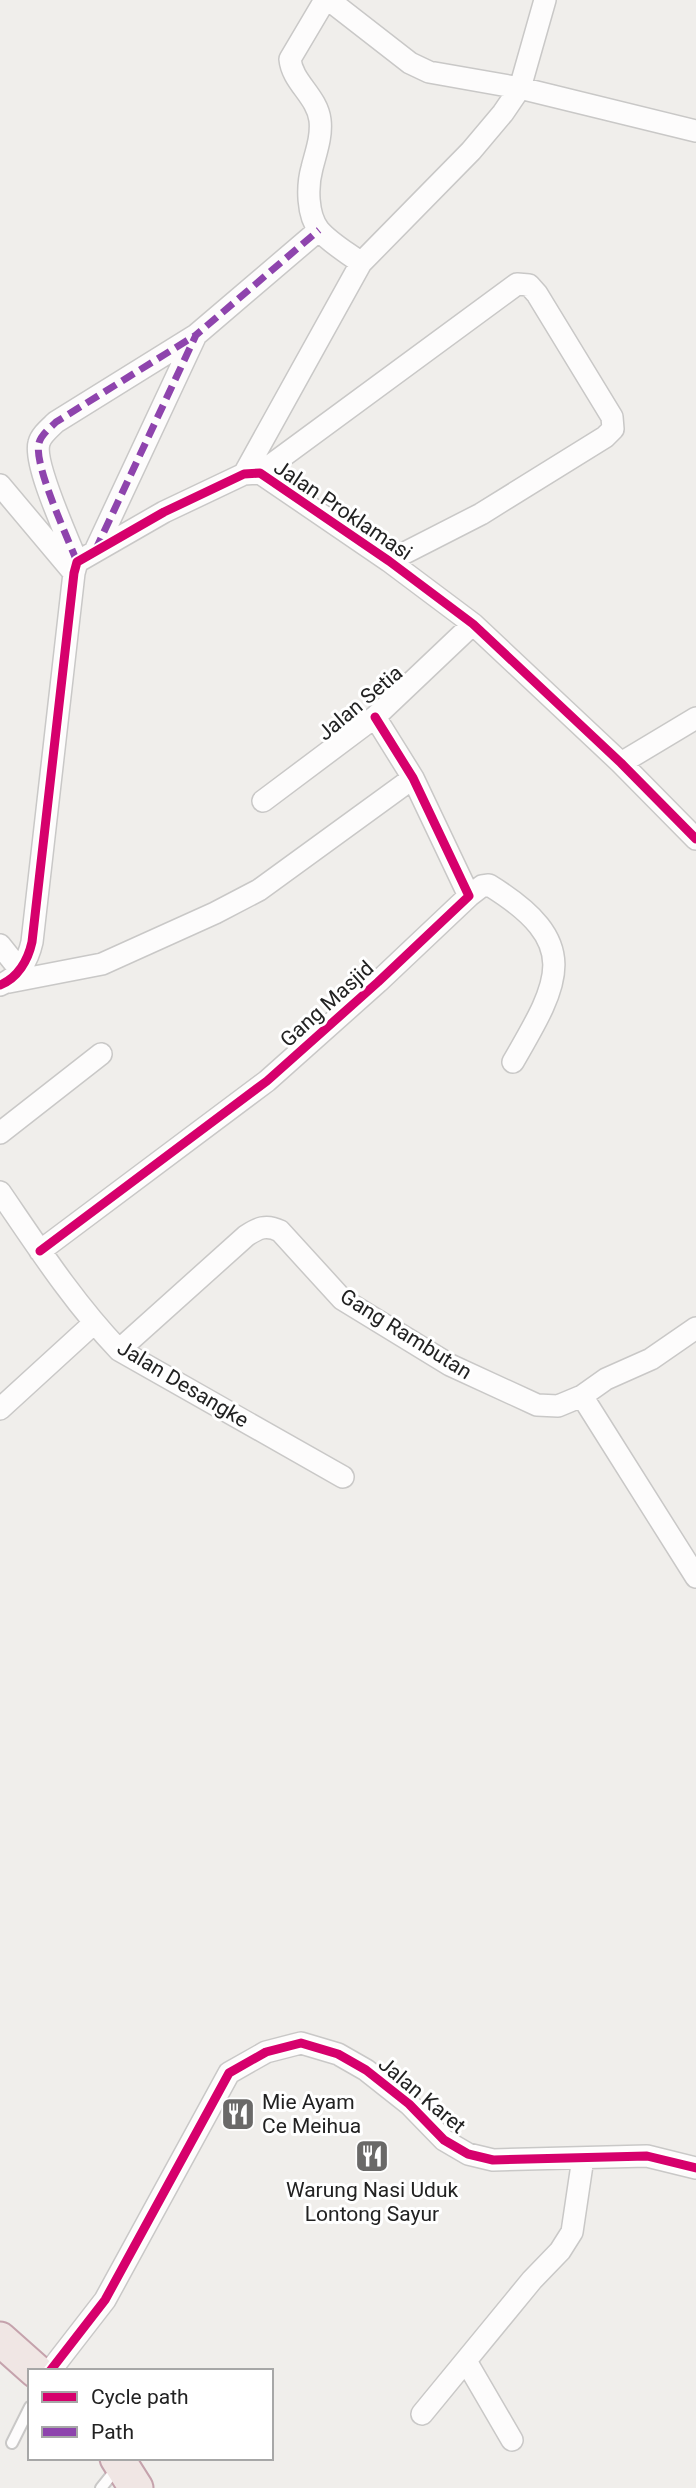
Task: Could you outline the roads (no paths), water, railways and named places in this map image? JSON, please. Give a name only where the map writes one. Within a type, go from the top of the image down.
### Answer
[{"type":"highway","points":[[0,2339],[34,2369]]},
{"type":"street","points":[[361,263],[319,230],[312,216],[310,174],[320,132],[320,117],[311,98],[294,74],[290,59],[327,0],[410,63],[429,72],[520,88],[696,131]]},
{"type":"street","points":[[252,474],[361,263],[471,151],[520,88],[545,0]]},
{"type":"street","points":[[82,562],[42,473],[37,453],[40,440],[56,422],[196,335],[319,230]]},
{"type":"street","points":[[252,474],[517,284],[529,285],[537,293],[612,417],[613,429],[605,438],[481,514],[389,561]]},
{"type":"street","points":[[10,979],[29,956],[32,942],[82,562],[196,335]]},
{"type":"street","name":"Jalan Proklamasi","points":[[82,562],[164,512],[252,474],[389,561],[474,624],[621,763],[696,839]]},
{"type":"street","points":[[0,485],[82,562]]},
{"type":"street","name":"Jalan Setia","points":[[263,801],[375,718],[474,624]]},
{"type":"street","points":[[375,718],[412,778],[468,896],[482,886],[489,885],[521,909],[547,934],[552,944],[555,956],[554,976],[547,1002],[513,1062]]},
{"type":"street","points":[[621,763],[696,718]]},
{"type":"street","points":[[10,979],[102,964],[215,913],[260,890],[412,778]]},
{"type":"street","name":"Gang Masjid","points":[[40,1251],[267,1081],[378,982],[468,896]]},
{"type":"street","points":[[0,944],[10,979]]},
{"type":"street","points":[[0,1133],[101,1054]]},
{"type":"street","name":"Jalan Desangke","points":[[0,1192],[93,1324],[118,1350],[343,1476]]},
{"type":"street","name":"Gang Rambutan","points":[[118,1350],[246,1236],[260,1227],[271,1227],[280,1231],[342,1299],[450,1365],[537,1405],[558,1406],[582,1396],[606,1379],[651,1359],[696,1328]]},
{"type":"street","points":[[0,1409],[93,1324]]},
{"type":"street","points":[[582,1396],[696,1577]]},
{"type":"street","name":"Jalan Karet","points":[[52,2369],[105,2300],[229,2073],[266,2052],[301,2043],[338,2054],[366,2070],[409,2105],[444,2140],[468,2154],[493,2160],[647,2157],[696,2168]]},
{"type":"street","points":[[422,2413],[532,2280],[560,2251],[572,2232],[583,2158]]},
{"type":"street","points":[[466,2361],[512,2440]]},
{"type":"lane","points":[[12,2443],[28,2411]]},
{"type":"place","name":"Mie Ayam Ce Meihua","points":[[238,2114]]},
{"type":"place","name":"Warung Nasi Uduk Lontong Sayur","points":[[372,2156]]}]
